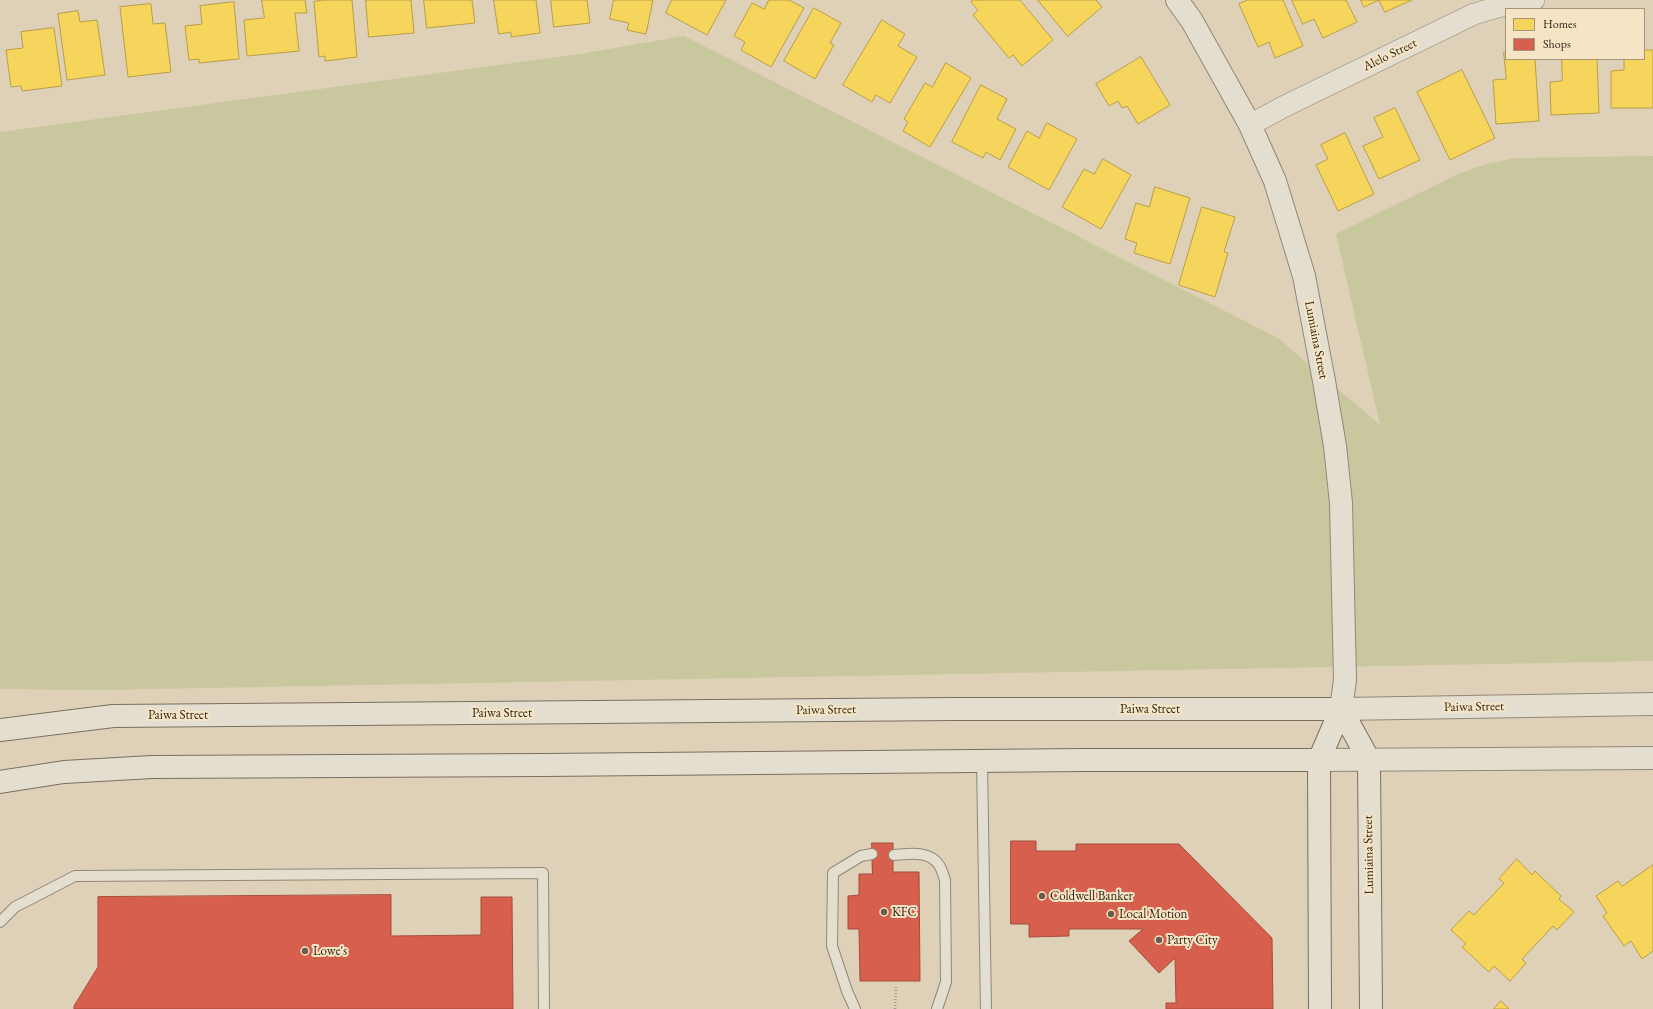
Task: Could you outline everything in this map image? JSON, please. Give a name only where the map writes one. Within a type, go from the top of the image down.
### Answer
[{"type":"main road","name":"Lumiaina Street","points":[[1177,0],[1192,20],[1250,124],[1274,182],[1290,227],[1304,276],[1335,446],[1341,503],[1345,680],[1341,709],[1319,760],[1320,1009]]},
{"type":"main road","name":"Paiwa Street","points":[[0,730],[113,716],[946,709],[1341,709],[1653,704]]},
{"type":"main road","name":"Lumiaina Street","points":[[1341,709],[1369,760],[1371,1009]]},
{"type":"main road","points":[[0,782],[64,772],[152,767],[1653,758]]},
{"type":"street","name":"Alelo Street","points":[[1250,124],[1474,14],[1498,7],[1534,0]]},
{"type":"lane","points":[[982,761],[986,1009]]},
{"type":"lane","points":[[855,1009],[832,946],[833,873],[861,856],[872,854]]},
{"type":"lane","points":[[894,855],[924,854],[933,858],[939,865],[945,880],[946,982],[937,1009]]},
{"type":"lane","points":[[0,922],[15,906],[75,876],[543,873],[544,1009]]},
{"type":"path","points":[[895,1009],[896,985]]},
{"type":"green space","points":[[684,36],[1278,338],[1380,425],[1336,234],[1456,175],[1483,165],[1515,158],[1653,156],[1653,661],[99,690],[0,689],[0,132],[580,54]]},
{"type":"building: Homes","points":[[262,0],[305,0],[307,13],[295,13],[299,51],[247,56],[244,20],[264,18]]},
{"type":"building: Homes","points":[[323,0],[352,0],[357,57],[325,61],[325,56],[319,57],[314,2]]},
{"type":"building: Homes","points":[[366,0],[411,0],[414,33],[369,37]]},
{"type":"building: Homes","points":[[424,0],[472,0],[475,23],[427,28]]},
{"type":"building: Homes","points":[[494,0],[536,0],[540,33],[511,37],[511,32],[499,34]]},
{"type":"building: Homes","points":[[551,0],[587,0],[590,23],[554,27]]},
{"type":"building: Homes","points":[[614,0],[653,0],[646,34],[627,30],[629,23],[610,19]]},
{"type":"building: Homes","points":[[672,0],[726,0],[707,35],[666,13]]},
{"type":"building: Homes","points":[[769,0],[789,0],[804,8],[771,67],[741,50],[745,42],[734,36],[752,3],[764,9]]},
{"type":"building: Homes","points":[[974,0],[1020,0],[1053,40],[1022,66],[1013,55],[1009,58],[973,15],[978,10],[971,2]]},
{"type":"building: Homes","points":[[1038,0],[1096,0],[1102,7],[1068,36]]},
{"type":"building: Homes","points":[[1248,0],[1283,0],[1303,46],[1275,58],[1269,42],[1258,47],[1239,4]]},
{"type":"building: Homes","points":[[1292,0],[1346,0],[1357,22],[1323,38],[1314,19],[1303,24]]},
{"type":"building: Homes","points":[[1361,0],[1379,0],[1364,7]]},
{"type":"building: Homes","points":[[1379,0],[1412,0],[1385,12]]},
{"type":"building: Homes","points":[[234,2],[239,59],[199,63],[199,59],[189,60],[185,26],[202,24],[200,6]]},
{"type":"building: Homes","points":[[151,4],[153,24],[165,23],[171,72],[128,77],[120,7]]},
{"type":"building: Homes","points":[[814,8],[841,23],[830,43],[834,45],[815,79],[784,61]]},
{"type":"building: Homes","points":[[78,11],[80,22],[97,20],[105,75],[67,80],[58,14]]},
{"type":"building: Homes","points":[[882,20],[905,34],[898,46],[917,57],[890,103],[876,95],[872,102],[843,85]]},
{"type":"building: Homes","points":[[54,28],[62,86],[22,91],[21,86],[11,87],[6,50],[23,48],[21,32]]},
{"type":"building: Homes","points":[[1645,50],[1653,50],[1653,108],[1611,108],[1611,71],[1624,70],[1624,60],[1645,60]]},
{"type":"building: Homes","points":[[1504,52],[1505,60],[1535,60],[1539,121],[1496,124],[1493,80],[1506,79]]},
{"type":"building: Homes","points":[[1141,57],[1170,105],[1138,124],[1127,106],[1122,108],[1118,101],[1109,106],[1096,84]]},
{"type":"building: Homes","points":[[1562,60],[1597,60],[1599,113],[1551,115],[1550,82],[1562,81]]},
{"type":"building: Homes","points":[[946,63],[971,78],[930,147],[903,131],[908,122],[904,119],[925,83],[932,87]]},
{"type":"building: Homes","points":[[1462,70],[1495,138],[1450,160],[1417,92]]},
{"type":"building: Homes","points":[[981,85],[1007,99],[997,119],[1016,129],[1000,160],[986,152],[983,158],[952,142]]},
{"type":"building: Homes","points":[[1395,108],[1420,160],[1379,179],[1363,146],[1383,137],[1374,118]]},
{"type":"building: Homes","points":[[1047,123],[1077,139],[1049,190],[1008,167],[1027,131],[1039,138]]},
{"type":"building: Homes","points":[[1345,133],[1374,194],[1338,211],[1316,165],[1328,159],[1321,145]]},
{"type":"building: Homes","points":[[1103,159],[1131,175],[1101,229],[1062,207],[1084,169],[1094,174]]},
{"type":"building: Homes","points":[[1155,187],[1190,198],[1170,264],[1134,253],[1137,243],[1125,239],[1136,203],[1149,207]]},
{"type":"building: Homes","points":[[1202,207],[1235,217],[1224,252],[1228,253],[1215,297],[1179,285]]},
{"type":"building: Homes","points":[[1517,859],[1532,875],[1535,871],[1561,896],[1559,899],[1574,912],[1557,930],[1553,926],[1522,959],[1526,963],[1510,981],[1494,966],[1489,972],[1462,947],[1466,944],[1451,930],[1469,911],[1474,915],[1504,883],[1499,879]]},
{"type":"building: Homes","points":[[1653,865],[1653,951],[1642,959],[1631,941],[1624,946],[1603,916],[1607,913],[1596,896],[1618,881],[1622,886]]},
{"type":"building: Homes","points":[[1501,1001],[1509,1009],[1494,1009]]},
{"type":"building: Shops","points":[[1011,841],[1036,841],[1036,851],[1076,851],[1076,844],[1179,844],[1272,938],[1273,1009],[1166,1009],[1166,1003],[1176,1003],[1175,958],[1159,973],[1129,941],[1143,929],[1069,929],[1069,936],[1029,937],[1029,924],[1011,924]]},
{"type":"building: Shops","name":"KFC","points":[[872,843],[893,843],[893,872],[919,872],[920,981],[860,981],[859,929],[848,929],[848,896],[859,895],[859,874],[872,874]]},
{"type":"building: Shops","name":"Lowe's","points":[[391,895],[391,936],[481,935],[481,897],[512,897],[513,1009],[74,1009],[74,1006],[98,967],[98,897]]},
{"type":"place","name":"Coldwell Banker","points":[[1042,896]]},
{"type":"place","name":"KFC","points":[[884,912]]},
{"type":"place","name":"Local Motion","points":[[1111,914]]},
{"type":"place","name":"Party City","points":[[1159,940]]},
{"type":"place","name":"Lowe's","points":[[305,951]]}]
